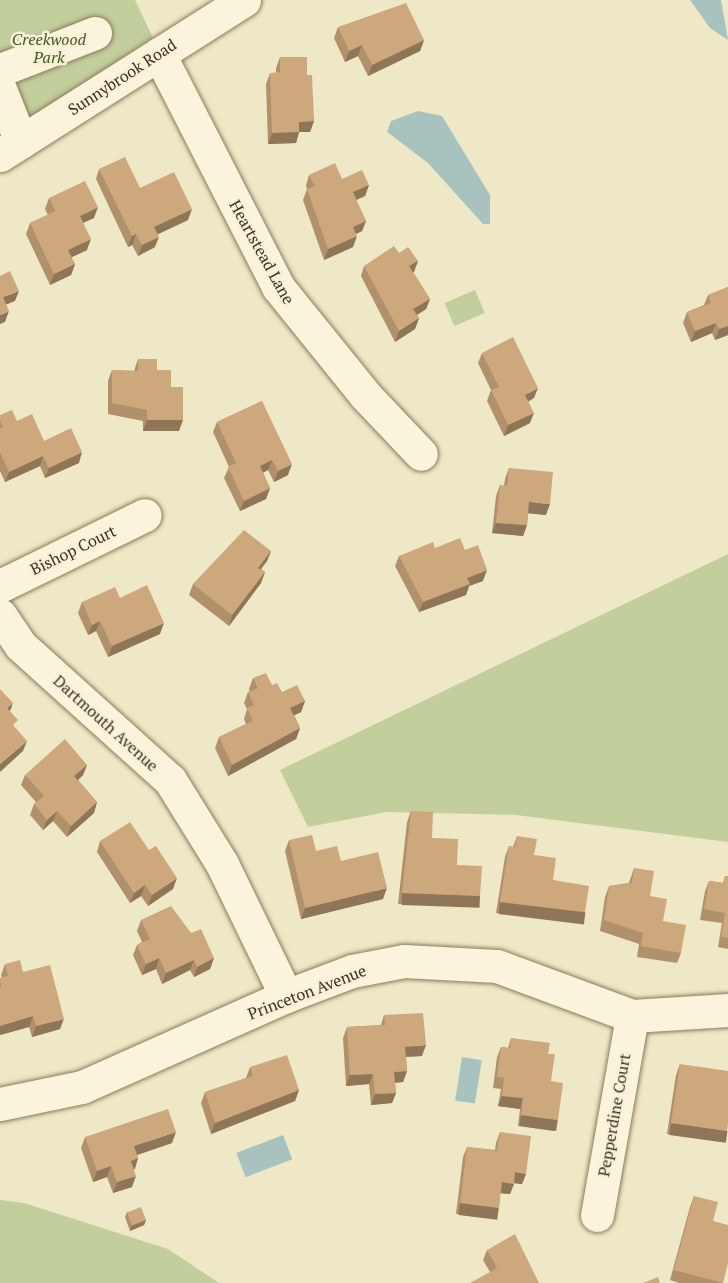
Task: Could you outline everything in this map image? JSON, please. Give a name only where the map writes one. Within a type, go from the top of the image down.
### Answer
[{"type":"street","name":"Sunnybrook Road","points":[[11,148],[244,0]]},
{"type":"street","points":[[0,70],[95,33]]},
{"type":"street","name":"Heartstead Lane","points":[[159,54],[278,287],[358,387],[421,454]]},
{"type":"street","points":[[0,89],[11,148]]},
{"type":"street","name":"Bishop Court","points":[[0,586],[145,515]]},
{"type":"street","name":"Dartmouth Avenue","points":[[0,615],[20,645],[170,780],[222,864],[286,996]]},
{"type":"street","name":"Princeton Avenue","points":[[0,1104],[82,1087],[286,996],[352,971],[448,960],[497,966],[632,1016],[728,1010]]},
{"type":"street","name":"Pepperdine Court","points":[[597,1215],[632,1016]]},
{"type":"green space","name":"Creekwood Park","points":[[0,0],[135,0],[153,38],[0,137]]},
{"type":"green space","points":[[475,290],[485,313],[454,326],[445,303]]},
{"type":"green space","points":[[728,554],[728,842],[516,815],[387,812],[308,827],[280,770]]},
{"type":"green space","points":[[0,1200],[24,1203],[168,1249],[219,1283],[0,1283]]},
{"type":"water","points":[[690,0],[721,0],[728,40],[710,28]]},
{"type":"water","points":[[418,111],[442,116],[490,195],[490,224],[483,224],[428,163],[387,132],[391,121]]},
{"type":"water","points":[[462,1057],[482,1060],[475,1104],[455,1100]]},
{"type":"water","points":[[283,1135],[292,1159],[246,1177],[236,1153]]},
{"type":"building","points":[[406,3],[424,40],[372,65],[362,45],[349,51],[338,27]]},
{"type":"building","points":[[280,57],[307,57],[307,75],[312,75],[314,121],[299,122],[299,132],[272,133],[270,73],[280,72]]},
{"type":"building","points":[[125,157],[140,188],[174,172],[192,209],[154,227],[159,237],[142,245],[136,234],[132,236],[99,169]]},
{"type":"building","points":[[335,163],[342,179],[362,170],[369,185],[353,192],[366,221],[353,227],[357,236],[328,249],[307,189],[315,186],[309,175]]},
{"type":"building","points":[[85,181],[98,207],[80,216],[91,239],[68,250],[75,264],[54,274],[30,223],[55,211],[49,198]]},
{"type":"building","points":[[394,246],[399,253],[408,247],[418,261],[409,266],[430,299],[413,309],[419,318],[399,331],[364,266]]},
{"type":"building","points":[[10,271],[19,291],[3,297],[9,311],[0,315],[0,276]]},
{"type":"building","points":[[728,287],[728,326],[719,329],[716,323],[695,331],[687,312],[711,303],[708,295]]},
{"type":"building","points":[[513,337],[538,388],[525,395],[534,413],[508,425],[491,390],[499,387],[482,353]]},
{"type":"building","points":[[138,359],[157,359],[157,370],[171,370],[171,387],[183,387],[183,420],[147,420],[147,410],[112,403],[112,370],[138,371]]},
{"type":"building","points":[[262,401],[292,464],[278,471],[272,460],[260,466],[270,488],[244,501],[228,467],[236,463],[217,422]]},
{"type":"building","points":[[12,410],[17,421],[32,414],[44,441],[71,428],[82,452],[49,468],[43,456],[9,472],[0,452],[0,428],[3,427],[0,415]]},
{"type":"building","points":[[509,468],[553,472],[550,504],[529,502],[527,525],[496,523],[500,485],[507,486]]},
{"type":"building","points":[[244,530],[271,551],[258,568],[265,572],[232,615],[193,584]]},
{"type":"building","points":[[460,538],[465,550],[478,545],[487,570],[467,578],[470,584],[423,602],[399,556],[433,542],[435,548]]},
{"type":"building","points":[[147,585],[164,623],[112,646],[100,621],[92,625],[82,602],[115,587],[120,598]]},
{"type":"building","points":[[266,673],[272,685],[277,683],[282,692],[297,685],[305,701],[290,708],[300,728],[232,765],[219,737],[253,721],[247,708],[254,705],[248,692],[258,688],[253,678]]},
{"type":"building","points":[[0,689],[13,703],[7,708],[18,720],[13,725],[27,741],[0,764]]},
{"type":"building","points":[[65,739],[87,765],[74,776],[97,802],[71,826],[57,811],[47,820],[34,804],[44,796],[25,775]]},
{"type":"building","points":[[411,811],[433,812],[432,838],[458,839],[457,865],[482,866],[480,896],[402,893]]},
{"type":"building","points":[[130,822],[149,850],[156,846],[177,878],[152,895],[145,885],[134,893],[100,841]]},
{"type":"building","points":[[312,835],[316,851],[337,846],[341,861],[378,852],[387,888],[305,908],[289,840]]},
{"type":"building","points":[[517,836],[537,839],[534,855],[556,858],[553,880],[589,886],[585,912],[500,902],[509,846],[515,847]]},
{"type":"building","points":[[634,868],[654,871],[650,896],[667,899],[663,921],[686,925],[681,953],[641,946],[643,933],[604,920],[609,886],[632,883]]},
{"type":"building","points":[[725,876],[728,876],[728,938],[721,937],[725,913],[704,909],[709,881],[724,883]]},
{"type":"building","points":[[171,906],[191,933],[201,929],[214,958],[197,967],[194,960],[166,973],[159,958],[146,964],[137,945],[150,939],[141,920]]},
{"type":"building","points":[[20,960],[23,972],[50,965],[64,1019],[36,1026],[33,1016],[0,1026],[0,978],[8,976],[5,964]]},
{"type":"building","points":[[423,1013],[426,1045],[405,1047],[407,1071],[394,1072],[396,1093],[375,1094],[373,1074],[350,1075],[347,1027],[385,1025],[384,1015]]},
{"type":"building","points":[[511,1038],[550,1043],[548,1054],[555,1054],[551,1081],[563,1083],[558,1120],[521,1115],[523,1098],[502,1096],[504,1078],[497,1077],[501,1047],[510,1048]]},
{"type":"building","points":[[287,1055],[299,1090],[215,1123],[205,1092],[253,1076],[250,1067]]},
{"type":"building","points":[[680,1064],[728,1071],[727,1131],[671,1123]]},
{"type":"building","points":[[168,1109],[176,1132],[134,1146],[138,1158],[131,1161],[136,1176],[117,1182],[111,1166],[97,1171],[85,1137]]},
{"type":"building","points":[[500,1132],[531,1136],[526,1174],[515,1172],[514,1184],[502,1182],[499,1208],[460,1203],[467,1147],[497,1151]]},
{"type":"building","points":[[694,1196],[718,1202],[713,1221],[728,1225],[728,1263],[723,1283],[674,1270]]},
{"type":"building","points":[[141,1207],[146,1220],[132,1225],[127,1212]]},
{"type":"building","points":[[515,1234],[539,1283],[470,1283],[497,1268],[487,1250]]},
{"type":"building","points":[[658,1277],[660,1283],[643,1283]]}]
